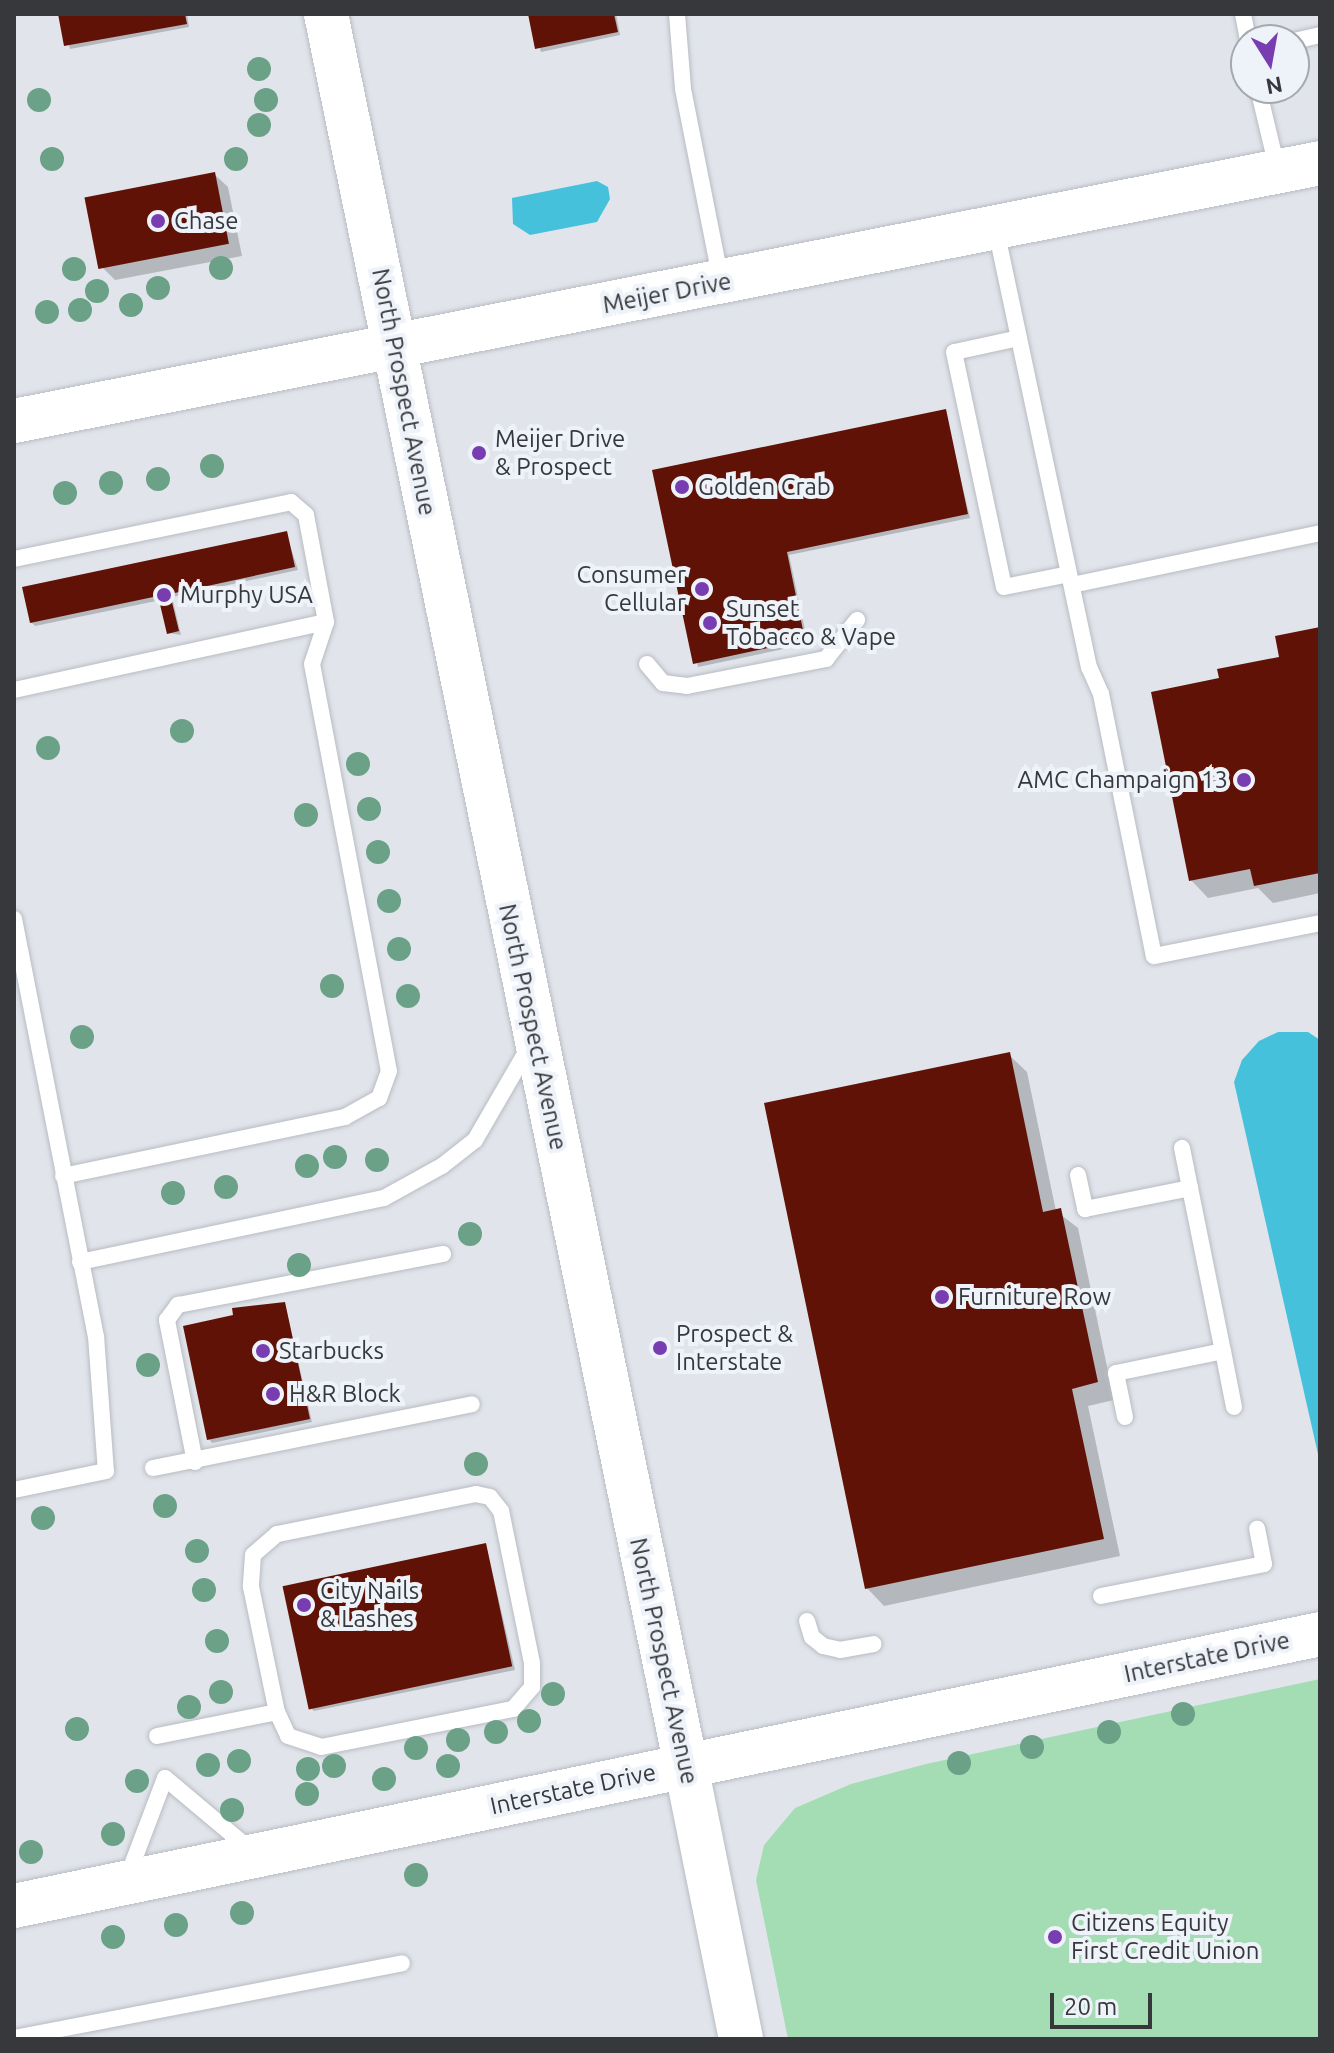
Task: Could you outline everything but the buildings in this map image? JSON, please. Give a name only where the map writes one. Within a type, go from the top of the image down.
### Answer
[{"type":"main road","name":"North Prospect Avenue","points":[[326,14],[741,2039]]},
{"type":"main road","name":"Meijer Drive","points":[[14,421],[996,230],[1320,163]]},
{"type":"main road","name":"Interstate Drive","points":[[14,1906],[1320,1634]]},
{"type":"lane","points":[[677,14],[683,89],[722,283]]},
{"type":"lane","points":[[1262,104],[1277,171]]},
{"type":"lane","points":[[996,230],[1089,667],[1101,694],[1154,956],[1320,923]]},
{"type":"lane","points":[[1019,338],[954,352],[1004,587],[1070,579],[1320,533]]},
{"type":"lane","points":[[14,559],[291,502],[306,515],[326,622],[312,664],[389,1071],[379,1098],[345,1117],[63,1176]]},
{"type":"lane","points":[[647,664],[663,683],[687,686],[826,659],[857,620]]},
{"type":"lane","points":[[14,690],[326,622]]},
{"type":"lane","points":[[14,919],[96,1336],[106,1471],[14,1490]]},
{"type":"lane","points":[[80,1262],[384,1198],[442,1166],[475,1140],[535,1035]]},
{"type":"lane","points":[[1182,1148],[1234,1407]]},
{"type":"lane","points":[[1078,1175],[1085,1209],[1190,1188]]},
{"type":"lane","points":[[195,1462],[167,1320],[178,1305],[443,1254]]},
{"type":"lane","points":[[1125,1417],[1116,1373],[1223,1351]]},
{"type":"lane","points":[[153,1468],[472,1404]]},
{"type":"lane","points":[[476,1494],[490,1497],[501,1511],[532,1663],[532,1687],[513,1709],[321,1747],[288,1736],[277,1712],[251,1587],[253,1555],[277,1534],[476,1494]]},
{"type":"lane","points":[[1101,1596],[1264,1564],[1257,1529]]},
{"type":"lane","points":[[807,1621],[812,1637],[823,1646],[840,1650],[873,1644]]},
{"type":"lane","points":[[157,1736],[277,1712]]},
{"type":"lane","points":[[126,1883],[165,1778],[256,1855]]},
{"type":"lane","points":[[14,2038],[402,1963]]},
{"type":"green space","points":[[1320,1679],[1320,2039],[788,2039],[756,1880],[764,1845],[795,1808],[851,1784],[926,1764]]},
{"type":"water","points":[[597,181],[608,187],[610,199],[597,222],[530,235],[513,224],[512,198]]},
{"type":"water","points":[[1278,1032],[1308,1032],[1320,1040],[1320,1463],[1234,1082],[1242,1060],[1259,1041]]},
{"type":"place","name":"Chase","points":[[158,221]]},
{"type":"place","name":"Meijer Drive & Prospect","points":[[479,453]]},
{"type":"place","name":"Golden Crab","points":[[682,487]]},
{"type":"place","name":"Consumer Cellular","points":[[702,589]]},
{"type":"place","name":"Murphy USA","points":[[164,595]]},
{"type":"place","name":"Sunset Tobacco & Vape","points":[[710,623]]},
{"type":"place","name":"AMC Champaign 13","points":[[1244,780]]},
{"type":"place","name":"Furniture Row","points":[[942,1297]]},
{"type":"place","name":"Prospect & Interstate","points":[[660,1348]]},
{"type":"place","name":"Starbucks","points":[[263,1351]]},
{"type":"place","name":"H&R Block","points":[[273,1394]]},
{"type":"place","name":"City Nails & Lashes","points":[[304,1605]]},
{"type":"place","name":"Citizens Equity First Credit Union","points":[[1055,1937]]}]
